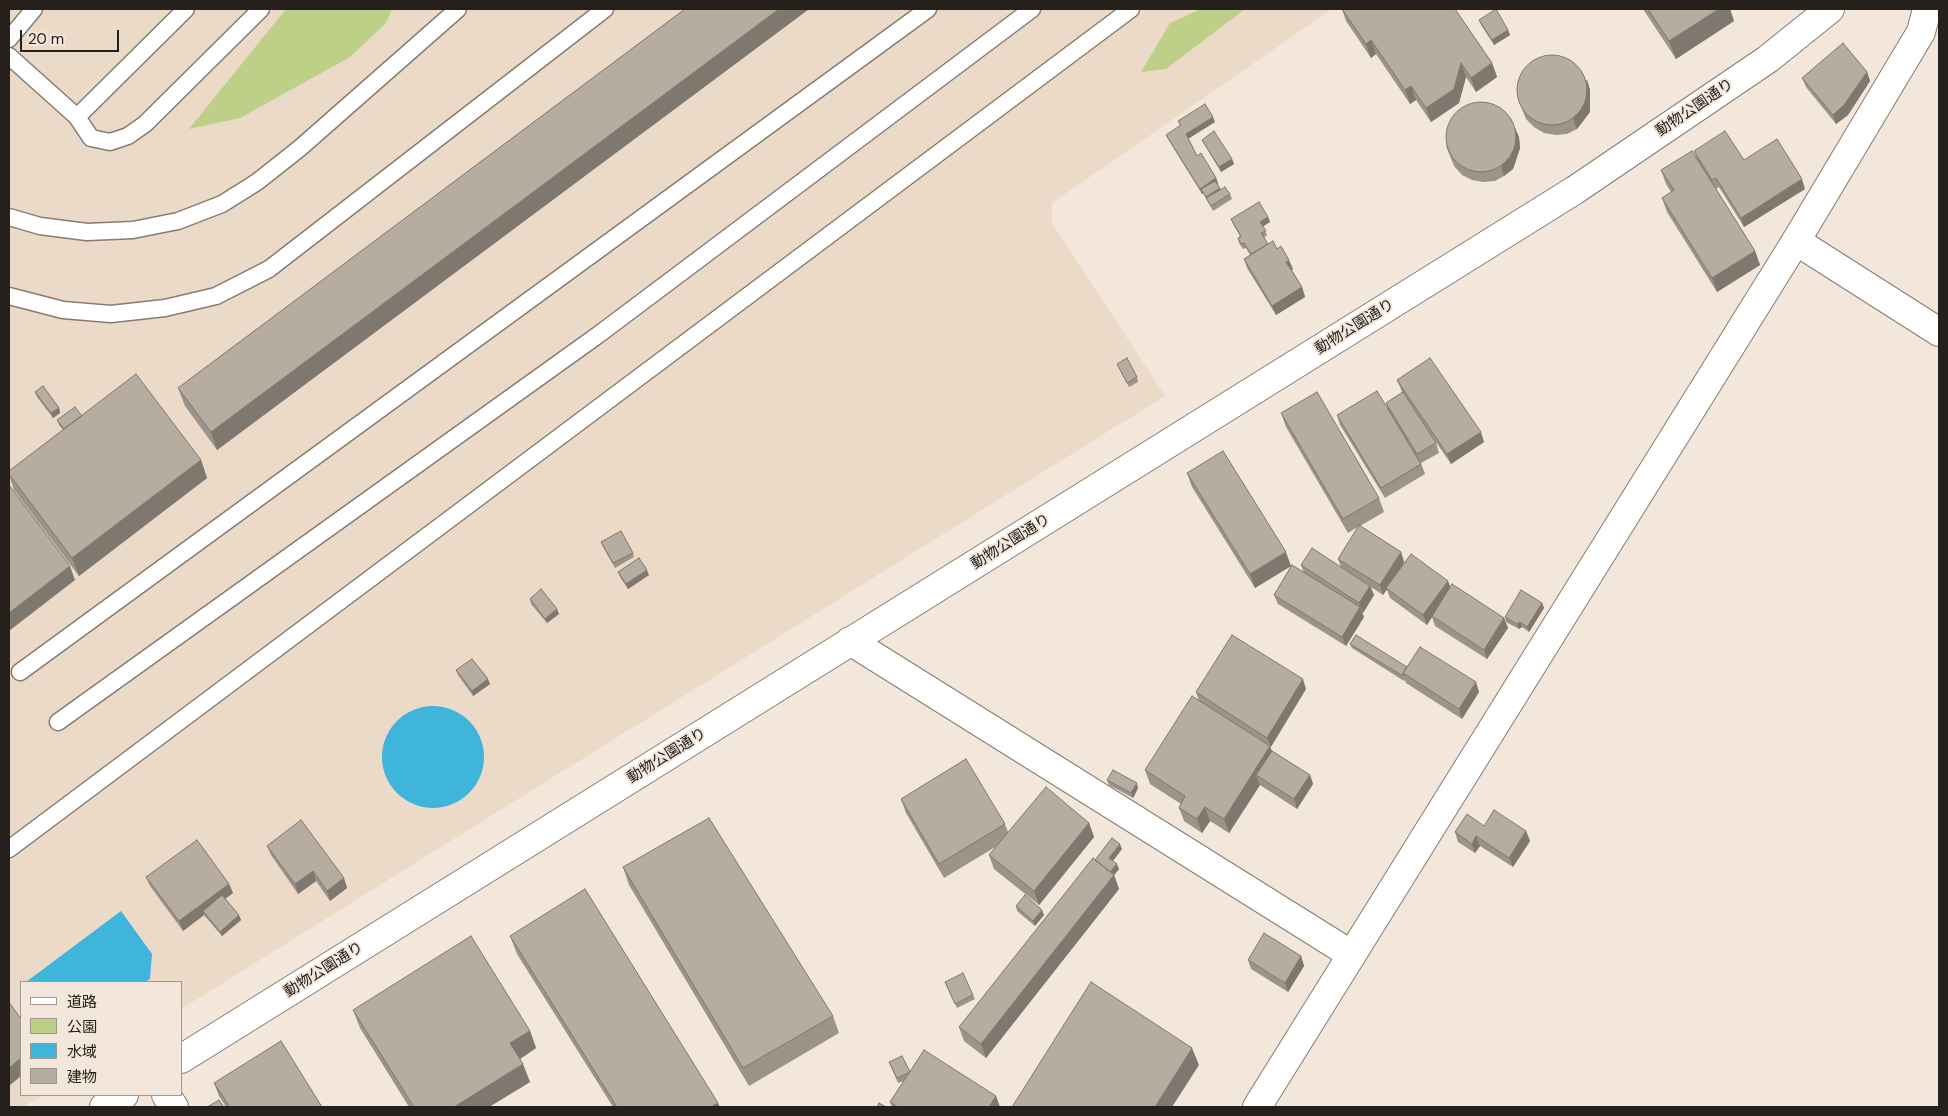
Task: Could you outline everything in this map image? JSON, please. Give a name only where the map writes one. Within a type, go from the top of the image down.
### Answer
[{"type":"street","name":"動物公園通り","points":[[182,1058],[1575,190],[1768,60],[1830,9]]},
{"type":"street","points":[[1257,1107],[1796,241],[1922,32],[1927,9]]},
{"type":"street","points":[[1796,241],[1939,332]]},
{"type":"street","points":[[850,642],[1352,955]]},
{"type":"street","points":[[104,1107],[122,1096]]},
{"type":"street","points":[[167,1096],[174,1107]]},
{"type":"lane","points":[[9,39],[34,9]]},
{"type":"lane","points":[[77,117],[186,9]]},
{"type":"lane","points":[[9,56],[77,117],[91,138],[110,142],[128,136],[145,124],[261,9]]},
{"type":"lane","points":[[9,217],[40,226],[87,232],[132,230],[178,221],[222,204],[257,182],[300,148],[458,9]]},
{"type":"lane","points":[[9,296],[63,310],[111,314],[165,308],[216,296],[269,269],[605,9]]},
{"type":"lane","points":[[20,672],[928,9]]},
{"type":"lane","points":[[58,722],[598,335],[1032,9]]},
{"type":"lane","points":[[9,849],[1131,9]]},
{"type":"shaded area","points":[[9,9],[1332,9],[1052,203],[1052,223],[1165,396],[182,1008],[182,981],[20,981],[20,1096],[41,1096],[23,1107],[9,1107]]},
{"type":"green space","points":[[286,9],[392,9],[386,23],[350,57],[240,118],[189,129]]},
{"type":"green space","points":[[1201,9],[1245,9],[1166,69],[1141,72],[1170,23]]},
{"type":"water","points":[[433,706],[453,710],[469,721],[480,737],[484,757],[480,777],[469,793],[453,804],[433,808],[413,804],[397,793],[386,777],[382,757],[386,737],[397,721],[413,710]]},
{"type":"water","points":[[121,911],[152,954],[150,979],[147,981],[27,981]]},
{"type":"building","points":[[685,9],[779,9],[211,432],[178,388]]},
{"type":"building","points":[[1342,9],[1455,9],[1492,63],[1471,78],[1461,63],[1454,89],[1426,108],[1411,86],[1405,90],[1371,40],[1366,44]]},
{"type":"building","points":[[1496,9],[1508,30],[1492,40],[1479,20]]},
{"type":"building","points":[[1648,9],[1719,9],[1669,41]]},
{"type":"building","points":[[1843,43],[1867,72],[1844,105],[1833,115],[1802,78]]},
{"type":"building","points":[[1552,55],[1565,58],[1577,65],[1584,77],[1587,90],[1584,103],[1577,115],[1565,122],[1552,125],[1539,122],[1527,115],[1520,103],[1517,90],[1520,77],[1527,65],[1539,58]]},
{"type":"building","points":[[1474,102],[1488,102],[1501,108],[1510,117],[1516,130],[1514,150],[1506,162],[1488,172],[1474,172],[1461,166],[1452,157],[1446,144],[1446,130],[1452,117],[1461,108]]},
{"type":"building","points":[[1205,104],[1213,117],[1186,134],[1197,156],[1201,153],[1216,178],[1200,189],[1166,135],[1181,125],[1178,121]]},
{"type":"building","points":[[1214,131],[1232,159],[1219,167],[1202,140]]},
{"type":"building","points":[[1725,131],[1744,160],[1777,139],[1802,179],[1741,218],[1716,178],[1712,180],[1694,151]]},
{"type":"building","points":[[1692,151],[1755,251],[1712,278],[1662,198],[1674,190],[1661,170]]},
{"type":"building","points":[[1215,181],[1220,188],[1206,197],[1201,189]]},
{"type":"building","points":[[1225,187],[1230,194],[1211,206],[1206,198]]},
{"type":"building","points":[[1259,202],[1268,217],[1260,222],[1266,231],[1261,233],[1268,244],[1251,254],[1244,243],[1241,244],[1238,238],[1241,236],[1231,219]]},
{"type":"building","points":[[1273,241],[1277,249],[1281,246],[1289,260],[1286,262],[1302,287],[1272,306],[1244,259]]},
{"type":"building","points":[[1127,358],[1137,377],[1127,383],[1117,364]]},
{"type":"building","points":[[1430,358],[1481,432],[1447,454],[1397,380]]},
{"type":"building","points":[[136,374],[201,460],[72,558],[9,474],[9,471]]},
{"type":"building","points":[[43,386],[59,408],[51,413],[35,392]]},
{"type":"building","points":[[1377,391],[1421,464],[1381,488],[1337,415]]},
{"type":"building","points":[[1317,392],[1379,498],[1343,519],[1281,413]]},
{"type":"building","points":[[1403,392],[1436,443],[1417,454],[1386,403]]},
{"type":"building","points":[[75,407],[82,416],[64,429],[57,420]]},
{"type":"building","points":[[1223,451],[1286,552],[1250,574],[1187,473]]},
{"type":"building","points":[[9,485],[70,566],[9,613]]},
{"type":"building","points":[[1359,525],[1401,552],[1380,585],[1338,559]]},
{"type":"building","points":[[621,531],[633,553],[613,563],[601,542]]},
{"type":"building","points":[[1312,548],[1370,586],[1359,603],[1301,565]]},
{"type":"building","points":[[1411,554],[1448,581],[1423,615],[1386,588]]},
{"type":"building","points":[[639,558],[647,570],[626,584],[618,572]]},
{"type":"building","points":[[1292,565],[1360,607],[1342,637],[1274,595]]},
{"type":"building","points":[[1452,584],[1504,618],[1484,650],[1432,616]]},
{"type":"building","points":[[541,589],[557,609],[545,619],[530,599]]},
{"type":"building","points":[[1521,590],[1542,603],[1527,627],[1520,622],[1517,624],[1505,617]]},
{"type":"building","points":[[1232,635],[1303,679],[1267,738],[1196,692]]},
{"type":"building","points":[[1356,635],[1407,667],[1403,676],[1350,644]]},
{"type":"building","points":[[1420,647],[1476,682],[1459,709],[1403,673]]},
{"type":"building","points":[[472,659],[488,679],[472,691],[456,670]]},
{"type":"building","points":[[1192,696],[1270,746],[1224,819],[1205,807],[1197,819],[1179,808],[1185,796],[1145,770]]},
{"type":"building","points":[[1272,751],[1310,775],[1294,799],[1256,775]]},
{"type":"building","points":[[966,759],[1005,824],[939,864],[901,799]]},
{"type":"building","points":[[1113,770],[1137,783],[1131,793],[1107,780]]},
{"type":"building","points":[[1046,787],[1089,823],[1034,891],[989,855]]},
{"type":"building","points":[[1494,810],[1526,831],[1509,858],[1476,836],[1472,844],[1455,832],[1467,814],[1484,826]]},
{"type":"building","points":[[709,818],[833,1016],[743,1068],[623,867]]},
{"type":"building","points":[[301,820],[344,878],[327,891],[313,871],[295,884],[267,846]]},
{"type":"building","points":[[1112,838],[1120,844],[1109,858],[1117,864],[1110,872],[1095,860]]},
{"type":"building","points":[[197,840],[229,884],[179,921],[146,877]]},
{"type":"building","points":[[1093,858],[1114,875],[981,1044],[959,1027]]},
{"type":"building","points":[[585,889],[718,1103],[711,1107],[617,1107],[510,936]]},
{"type":"building","points":[[222,895],[239,915],[220,932],[203,911]]},
{"type":"building","points":[[1025,895],[1042,910],[1033,921],[1016,906]]},
{"type":"building","points":[[1264,933],[1301,956],[1285,983],[1248,960]]},
{"type":"building","points":[[471,936],[530,1031],[510,1043],[523,1064],[454,1107],[414,1107],[353,1010]]},
{"type":"building","points":[[963,973],[973,995],[955,1004],[945,982]]},
{"type":"building","points":[[1091,982],[1192,1048],[1155,1107],[1012,1107]]},
{"type":"building","points":[[9,1002],[20,1018],[20,1059],[9,1068]]},
{"type":"building","points":[[281,1041],[322,1107],[230,1107],[214,1083]]},
{"type":"building","points":[[924,1050],[996,1096],[989,1107],[898,1107],[890,1102]]},
{"type":"building","points":[[902,1056],[910,1072],[897,1078],[889,1062]]},
{"type":"building","points":[[219,1100],[224,1107],[207,1107]]},
{"type":"building","points":[[879,1103],[886,1107],[877,1107]]}]
